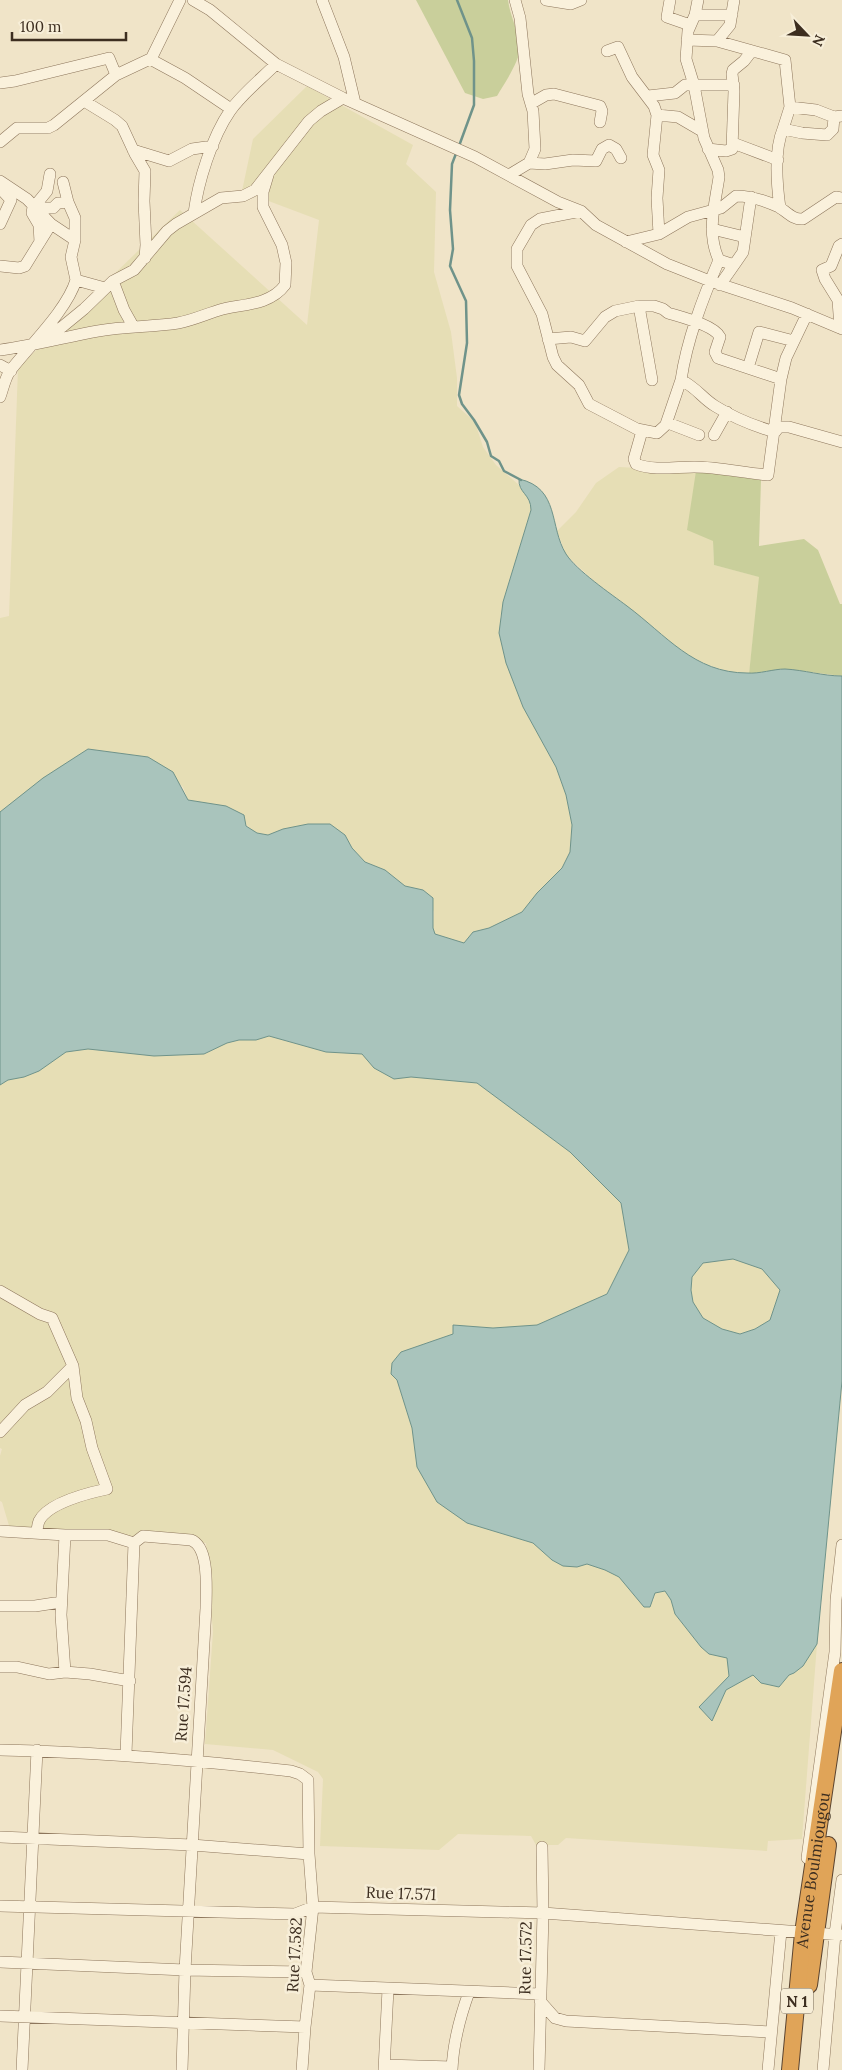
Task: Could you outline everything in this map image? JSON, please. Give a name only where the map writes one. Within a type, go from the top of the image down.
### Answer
[{"type":"highway","name":"Avenue Boulmiougou","points":[[790,2070],[804,1933],[842,1671]]},
{"type":"highway","name":"Avenue Boulmiougou","points":[[802,2070],[804,1933],[842,1747]]},
{"type":"street","points":[[151,59],[180,0]]},
{"type":"street","points":[[193,0],[210,10],[276,64],[343,98],[458,149],[558,202],[582,211],[596,225],[667,264],[715,283],[807,314],[841,329],[838,300],[825,279],[822,270],[832,266],[839,246],[842,244]]},
{"type":"street","points":[[322,0],[344,57],[355,103]]},
{"type":"street","points":[[509,175],[529,162],[535,149],[532,104],[528,94],[520,18],[515,0]]},
{"type":"street","points":[[546,0],[573,2]]},
{"type":"street","points":[[670,0],[667,17],[693,20],[732,15]]},
{"type":"street","points":[[582,211],[540,219],[530,225],[517,248],[517,266],[542,314],[553,357],[557,365],[578,385],[589,404],[642,431],[657,433],[666,424],[681,380],[684,362],[696,322],[715,283],[719,260],[714,247],[712,229],[719,177],[718,170],[702,131],[694,85],[687,64],[687,40],[698,0]]},
{"type":"street","points":[[717,41],[729,29],[734,0]]},
{"type":"street","points":[[687,40],[717,41],[785,60],[790,107],[779,140],[780,208]]},
{"type":"street","points":[[607,51],[618,47],[632,77],[648,96],[657,115],[653,155],[659,170],[657,198],[659,234]]},
{"type":"street","points":[[708,149],[729,151],[732,149],[734,70],[751,52]]},
{"type":"street","points":[[0,83],[109,58],[116,75]]},
{"type":"street","points":[[0,142],[17,128],[48,128],[116,75],[145,60],[151,59],[185,78],[231,109]]},
{"type":"street","points":[[194,213],[198,192],[213,146],[231,109],[276,64]]},
{"type":"street","points":[[648,96],[675,93],[685,85],[734,85]]},
{"type":"street","points":[[532,104],[546,95],[554,94],[600,106],[602,111],[600,122]]},
{"type":"street","points":[[30,346],[62,327],[84,309],[109,284],[134,270],[167,232],[194,213],[224,196],[248,194],[255,190],[309,121],[321,111],[343,98]]},
{"type":"street","points":[[84,101],[122,126],[145,171],[145,258]]},
{"type":"street","points":[[784,129],[828,136],[838,116],[816,110],[790,107]]},
{"type":"street","points":[[657,115],[678,117],[702,131]]},
{"type":"street","points":[[733,143],[778,160]]},
{"type":"street","points":[[529,162],[553,164],[573,160],[591,162],[599,157],[602,149],[609,145],[616,149],[621,158]]},
{"type":"street","points":[[133,150],[168,161],[192,149],[213,146]]},
{"type":"street","points":[[0,350],[133,326],[179,322],[222,310],[247,306],[263,300],[283,288],[286,281],[285,255],[279,235],[263,207],[263,192],[269,172]]},
{"type":"street","points":[[40,242],[39,225],[32,214],[34,207],[47,192],[50,174]]},
{"type":"street","points":[[0,181],[27,199],[51,224],[75,240]]},
{"type":"street","points":[[0,397],[10,371],[17,365],[64,303],[73,290],[76,280],[71,257],[75,240],[75,218],[68,202],[63,182]]},
{"type":"street","points":[[0,188],[11,200],[0,224]]},
{"type":"street","points":[[626,242],[659,234],[684,219],[723,207],[732,197],[736,196],[751,197],[780,208],[798,220],[803,219],[836,197],[842,198]]},
{"type":"street","points":[[715,283],[742,257],[751,197]]},
{"type":"street","points":[[34,207],[53,208],[58,203],[68,202]]},
{"type":"street","points":[[0,266],[22,268],[51,224]]},
{"type":"street","points":[[712,229],[746,237]]},
{"type":"street","points":[[719,260],[734,265]]},
{"type":"street","points":[[76,280],[109,284]]},
{"type":"street","points":[[109,284],[133,326]]},
{"type":"street","points":[[548,339],[571,337],[585,341],[605,317],[615,311],[639,306],[663,309],[668,313],[696,322],[718,333],[720,337],[715,352],[718,358],[781,380]]},
{"type":"street","points":[[639,306],[652,380]]},
{"type":"street","points":[[642,431],[634,459],[636,464],[644,467],[695,467],[768,475],[781,380],[786,358],[807,314]]},
{"type":"street","points":[[748,368],[760,331],[794,341]]},
{"type":"street","points":[[0,365],[10,371]]},
{"type":"street","points":[[681,380],[697,389],[714,406],[750,425],[775,432]]},
{"type":"street","points":[[714,435],[727,412]]},
{"type":"street","points":[[666,424],[671,424],[699,435]]},
{"type":"street","points":[[775,432],[780,427],[789,427],[842,442]]},
{"type":"street","points":[[0,1290],[40,1314],[52,1318],[73,1366],[77,1398],[107,1489],[88,1493],[54,1507],[39,1521],[37,1533]]},
{"type":"street","points":[[0,1432],[25,1405],[47,1392],[73,1366]]},
{"type":"street","points":[[0,1531],[65,1535],[108,1534],[134,1543],[126,1754]]},
{"type":"street","points":[[65,1535],[61,1602],[65,1672]]},
{"type":"street","name":"Rue 17.594","points":[[134,1543],[143,1536],[191,1540],[197,1543],[203,1557],[207,1582],[196,1760],[190,1913],[185,1970],[182,2070]]},
{"type":"street","points":[[804,1933],[835,1652],[836,1600],[842,1545]]},
{"type":"street","points":[[0,1606],[35,1606],[61,1602]]},
{"type":"street","points":[[35,1606],[61,1615]]},
{"type":"street","points":[[0,1667],[17,1667],[49,1674],[65,1672],[90,1674],[130,1681]]},
{"type":"street","points":[[0,1750],[126,1754],[196,1760]]},
{"type":"street","points":[[22,2070],[37,1750]]},
{"type":"street","name":"Rue 17.582","points":[[196,1760],[291,1771],[300,1774],[309,1782],[308,1854],[313,1907],[306,1972],[310,1985],[304,2027],[302,2070]]},
{"type":"street","points":[[0,1837],[192,1845],[308,1854]]},
{"type":"street","name":"Rue 17.572","points":[[539,2070],[543,1913],[542,1847]]},
{"type":"street","points":[[823,2070],[839,1934],[842,1880]]},
{"type":"street","name":"Rue 17.571","points":[[0,1906],[190,1913],[295,1914],[313,1907],[543,1913],[839,1934]]},
{"type":"street","points":[[768,2070],[781,1931]]},
{"type":"street","points":[[0,1962],[185,1970],[306,1972]]},
{"type":"street","points":[[310,1985],[470,1992],[540,1998],[556,2018],[566,2021],[772,2032]]},
{"type":"street","points":[[388,1989],[385,2067],[452,2068],[458,2031],[470,1992]]},
{"type":"street","points":[[0,2016],[304,2027]]},
{"type":"shaded area","points":[[307,86],[413,145],[406,164],[436,192],[434,272],[451,332],[457,378],[457,406],[475,422],[483,447],[496,465],[519,485],[531,501],[531,510],[509,581],[500,618],[542,741],[556,767],[566,795],[572,825],[570,852],[562,868],[537,893],[522,912],[489,928],[473,932],[465,944],[435,934],[433,928],[434,912],[423,890],[405,886],[385,870],[365,862],[352,848],[345,835],[283,829],[268,835],[257,834],[226,807],[188,800],[183,787],[148,757],[88,749],[0,812],[0,618],[9,616],[18,368],[180,210],[307,325],[319,220],[242,191],[253,139]]},
{"type":"shaded area","points":[[619,467],[696,471],[713,541],[714,565],[760,577],[749,674],[729,672],[706,664],[684,653],[594,581],[566,555],[557,531],[576,512],[596,483]]},
{"type":"shaded area","points":[[269,1036],[326,1052],[362,1053],[374,1068],[394,1079],[411,1077],[477,1083],[570,1152],[621,1203],[629,1250],[607,1294],[537,1325],[493,1328],[454,1325],[453,1334],[401,1352],[397,1380],[412,1428],[417,1467],[500,1533],[533,1543],[552,1560],[577,1567],[587,1564],[605,1569],[619,1577],[644,1607],[654,1600],[655,1593],[665,1591],[671,1600],[675,1614],[701,1647],[709,1654],[727,1657],[729,1676],[699,1707],[712,1720],[726,1690],[753,1675],[779,1687],[789,1675],[803,1666],[817,1644],[802,1839],[768,1841],[767,1851],[566,1838],[558,1845],[536,1845],[531,1836],[458,1834],[439,1850],[320,1846],[323,1779],[318,1772],[273,1750],[205,1744],[213,1632],[206,1543],[10,1529],[2,1502],[0,1501],[0,1456],[2,1449],[0,1448],[0,1085],[8,1080],[24,1077],[39,1071],[66,1052],[88,1049],[204,1054],[227,1043],[239,1040],[256,1040]]},
{"type":"shaded area","points":[[733,1259],[762,1269],[780,1290],[770,1320],[755,1329],[739,1334],[722,1329],[703,1318],[693,1302],[691,1290],[692,1277],[703,1263]]},
{"type":"green space","points":[[416,0],[508,0],[519,40],[520,51],[512,71],[497,96],[483,99],[465,93]]},
{"type":"green space","points":[[696,471],[761,480],[759,546],[804,539],[818,550],[840,604],[842,604],[842,676],[785,669],[749,674],[759,577],[714,565],[713,541],[687,530]]},
{"type":"water","points":[[519,479],[532,484],[541,491],[552,510],[557,532],[566,554],[578,567],[594,582],[668,640],[696,659],[711,667],[728,671],[752,673],[785,669],[842,676],[842,1381],[817,1644],[803,1666],[789,1675],[779,1687],[761,1683],[753,1675],[726,1690],[712,1721],[699,1707],[729,1676],[727,1658],[709,1654],[701,1647],[675,1614],[671,1600],[665,1591],[655,1593],[650,1607],[644,1607],[619,1577],[587,1564],[577,1567],[563,1566],[552,1560],[533,1543],[467,1523],[437,1502],[417,1467],[412,1428],[397,1380],[391,1374],[392,1363],[401,1352],[453,1334],[453,1325],[493,1328],[537,1325],[607,1294],[629,1250],[621,1203],[570,1152],[477,1083],[411,1077],[394,1079],[374,1068],[362,1054],[326,1052],[269,1036],[256,1040],[239,1040],[227,1043],[204,1054],[154,1056],[88,1049],[66,1052],[39,1071],[24,1077],[8,1080],[0,1085],[0,812],[43,778],[88,749],[148,757],[173,772],[188,800],[226,806],[244,815],[246,826],[257,833],[268,835],[283,829],[308,824],[330,824],[345,835],[352,848],[365,862],[385,870],[405,886],[423,890],[433,898],[433,928],[435,934],[464,943],[473,932],[489,928],[522,912],[537,893],[562,868],[570,852],[572,825],[566,795],[556,767],[523,707],[506,663],[499,633],[503,602],[531,510],[529,500],[519,484]],"holes":[[[733,1259],[762,1269],[780,1290],[770,1320],[755,1329],[740,1334],[722,1329],[703,1318],[693,1302],[691,1290],[692,1277],[703,1263]]]},
{"type":"waterway","points":[[457,0],[472,38],[474,61],[474,105],[459,146]]},
{"type":"waterway","points":[[457,151],[452,164],[450,210],[453,249],[450,266],[466,301],[467,343],[459,395],[462,404],[487,442],[491,456],[499,461],[504,471],[521,480]]}]
